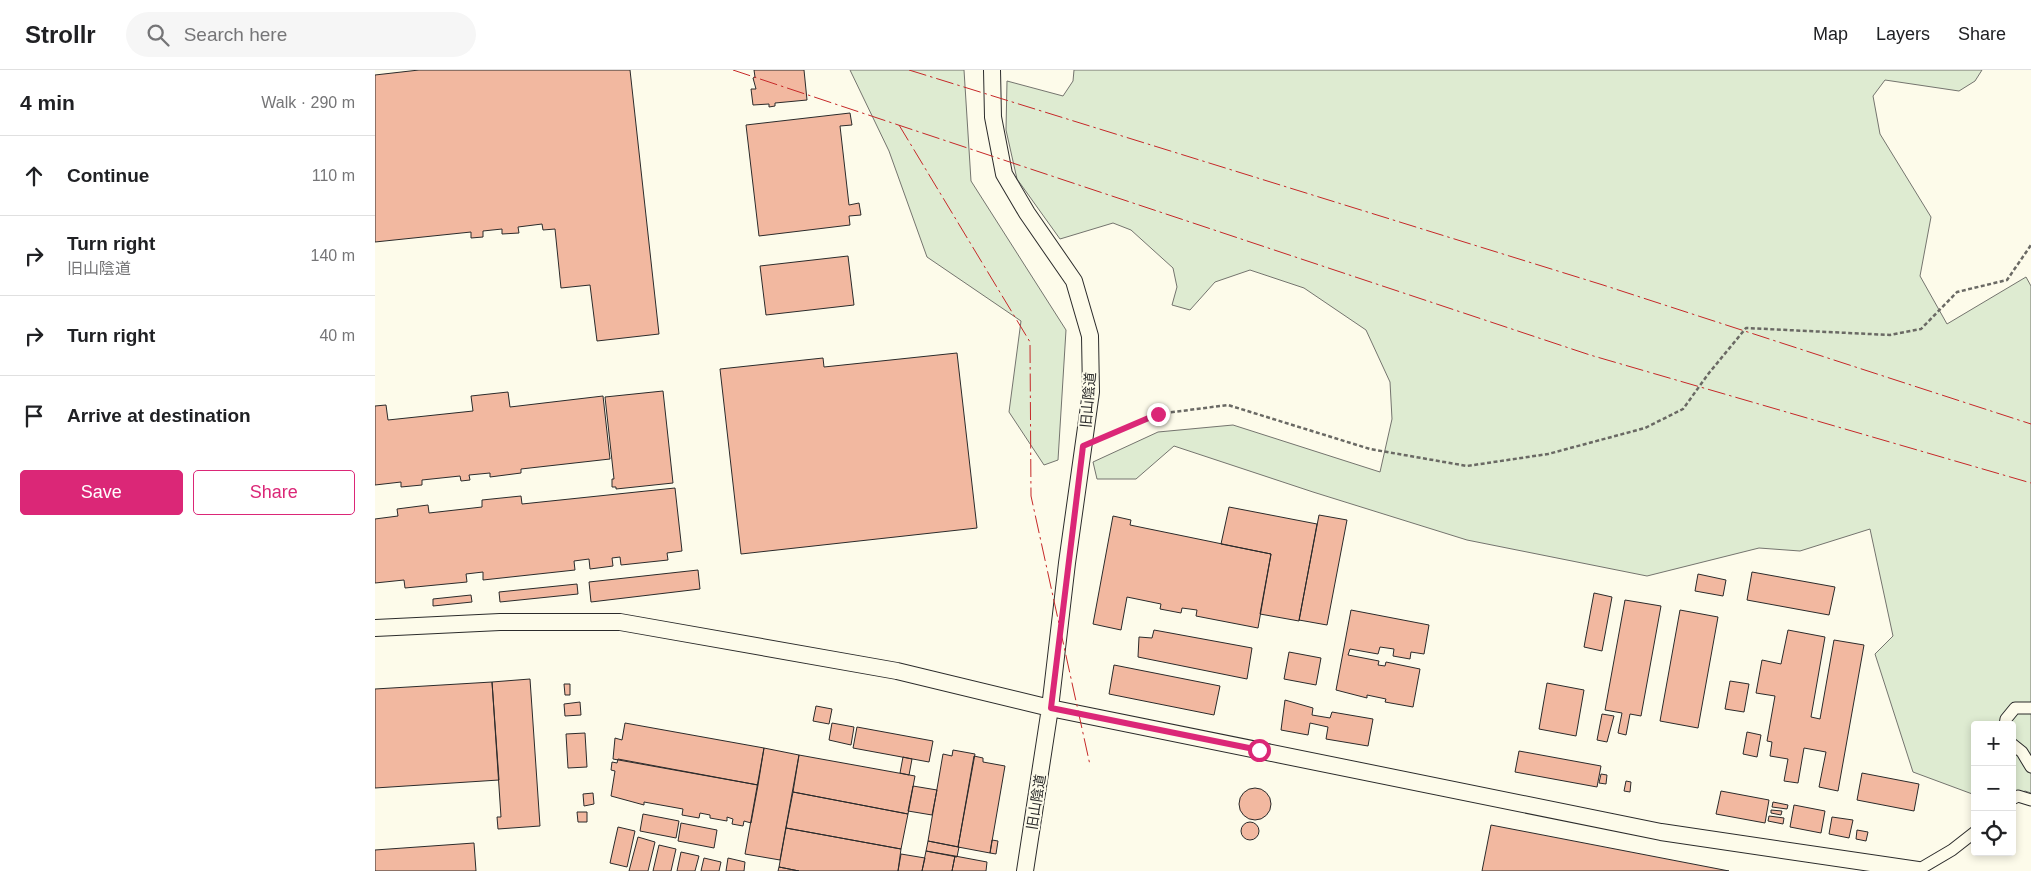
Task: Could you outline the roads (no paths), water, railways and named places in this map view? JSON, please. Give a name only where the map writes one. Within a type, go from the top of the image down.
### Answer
[{"type":"street","name":"旧山陰道","points":[[992,70],[993,117],[1004,174],[1027,213],[1073,281],[1090,336],[1091,392],[1051,708],[1025,871]]},
{"type":"street","points":[[375,628],[500,622],[620,622],[897,671],[1051,708],[1661,832],[1921,870],[1971,835]]},
{"type":"street","points":[[2006,721],[2015,708],[2031,708]]},
{"type":"street","points":[[2016,747],[2022,752],[2031,767]]},
{"type":"street","points":[[2016,797],[2031,800]]}]
